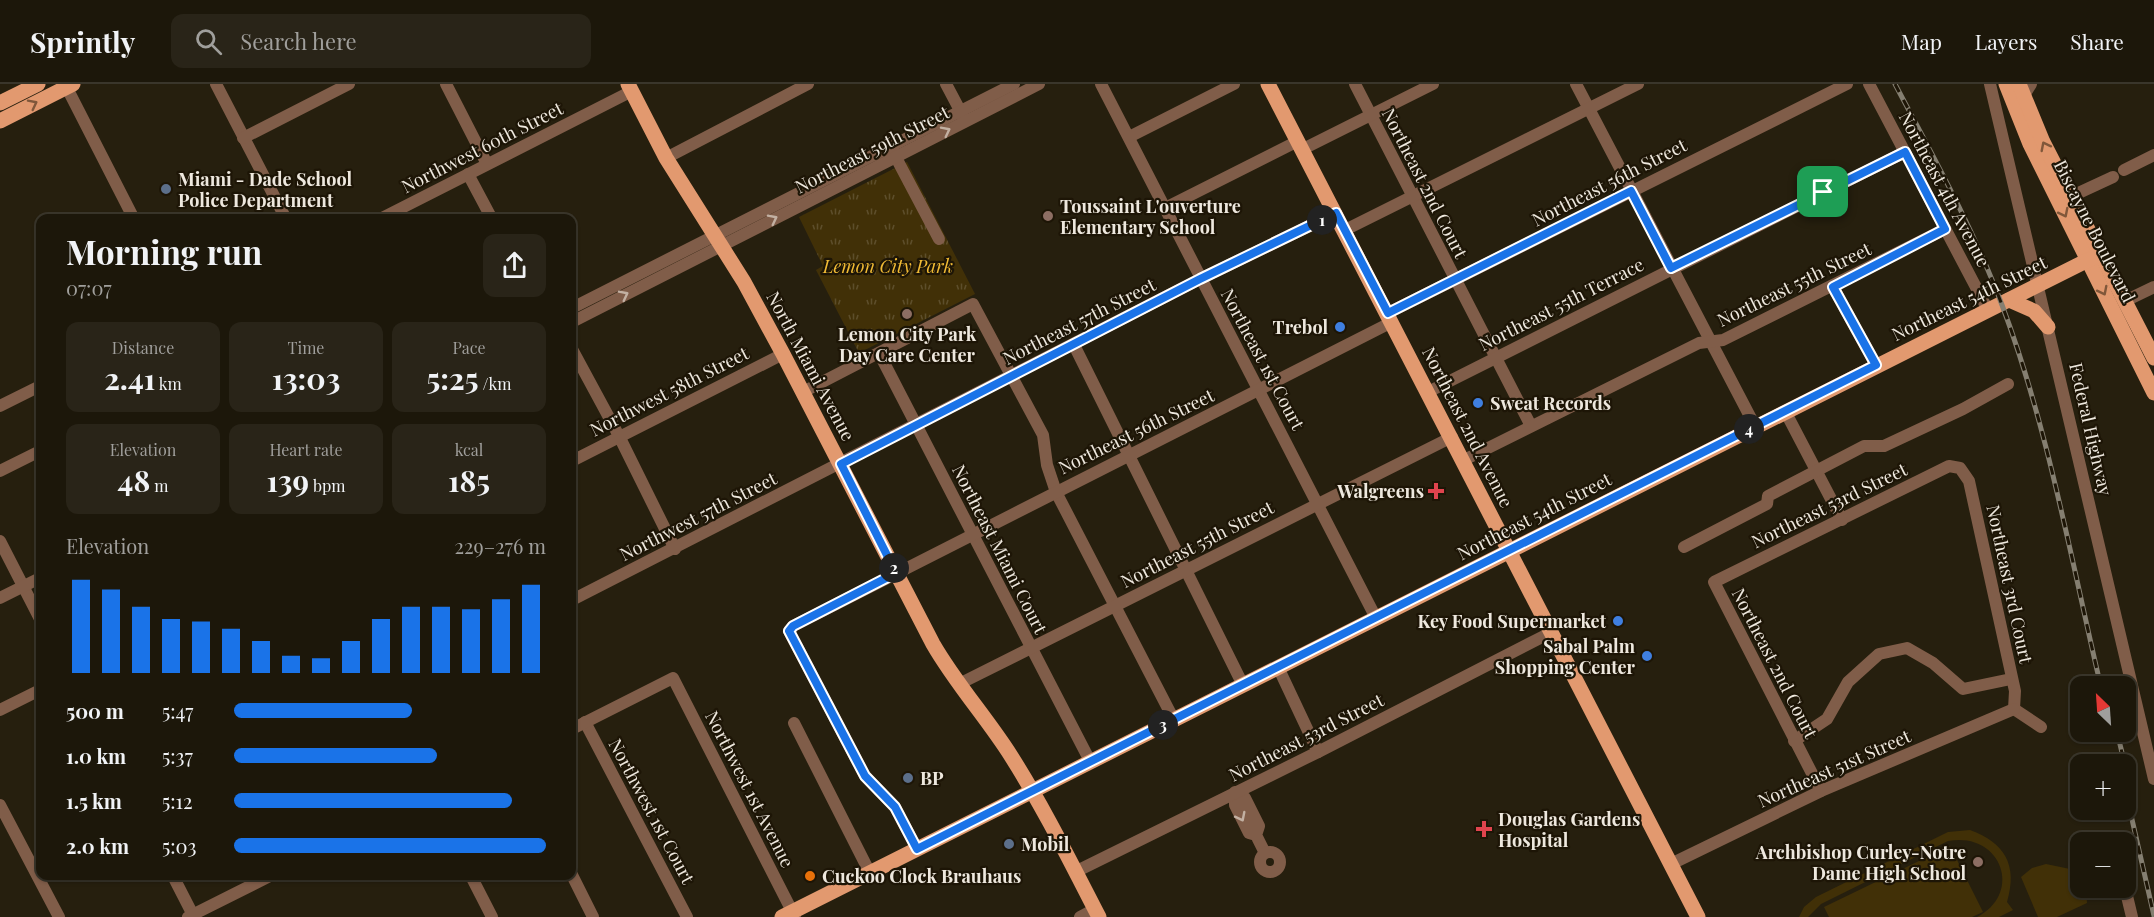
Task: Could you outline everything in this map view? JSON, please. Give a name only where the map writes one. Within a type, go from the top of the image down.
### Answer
[{"type":"main road","points":[[0,103],[38,84]]},
{"type":"main road","name":"Northeast 2nd Avenue","points":[[1269,84],[1464,460],[1696,916]]},
{"type":"main road","points":[[0,121],[68,85]]},
{"type":"main road","name":"Biscayne Boulevard","points":[[1996,85],[2095,257],[2125,301],[2154,358]]},
{"type":"main road","name":"North Miami Avenue","points":[[630,88],[666,158],[744,282],[933,644],[1010,754],[1032,790],[1097,913]]},
{"type":"main road","name":"Biscayne Boulevard","points":[[2024,88],[2072,196],[2095,257],[2154,393]]},
{"type":"main road","name":"Northeast 54th Street","points":[[790,915],[1032,790],[2095,257]]},
{"type":"main road","points":[[2009,300],[2034,311],[2048,327]]},
{"type":"street","points":[[216,84],[283,214]]},
{"type":"street","points":[[243,138],[349,84]]},
{"type":"street","points":[[446,84],[487,164]]},
{"type":"street","points":[[666,158],[808,84]]},
{"type":"street","points":[[946,84],[963,116]]},
{"type":"street","name":"Northeast 59th Street","points":[[963,116],[1014,84]]},
{"type":"street","name":"Northeast 59th Street","points":[[717,241],[963,116],[1039,84]]},
{"type":"street","name":"Northeast 1st Court","points":[[1101,84],[1376,618]]},
{"type":"street","points":[[1129,137],[1234,84]]},
{"type":"street","name":"Northeast 2nd Court","points":[[1355,84],[1531,426]]},
{"type":"street","points":[[1165,208],[1433,84]]},
{"type":"street","points":[[1576,84],[1755,426]]},
{"type":"street","points":[[1345,230],[1638,84]]},
{"type":"street","name":"Northeast 56th Street","points":[[917,849],[895,807],[865,776],[789,631],[793,626],[1260,390],[1454,280],[1847,84]]},
{"type":"street","name":"Northeast 4th Avenue","points":[[1869,84],[1988,310]]},
{"type":"street","points":[[68,85],[132,214]]},
{"type":"street","name":"Federal Highway","points":[[1996,85],[2038,285],[2154,779]]},
{"type":"street","name":"Northwest 60th Street","points":[[390,214],[630,88]]},
{"type":"street","points":[[893,152],[939,239]]},
{"type":"street","name":"Northeast 55th Terrace","points":[[1428,392],[1905,152]]},
{"type":"street","points":[[2072,196],[2154,155]]},
{"type":"street","points":[[468,174],[489,214]]},
{"type":"street","name":"Northeast 57th Street","points":[[841,464],[1200,279],[1336,213]]},
{"type":"street","name":"Northeast 55th Street","points":[[1464,460],[1699,343],[1723,340],[1945,229]]},
{"type":"street","points":[[576,306],[717,241]]},
{"type":"street","points":[[576,320],[717,241]]},
{"type":"street","points":[[1833,287],[1876,365]]},
{"type":"street","points":[[2125,301],[2154,287]]},
{"type":"street","points":[[803,392],[974,304],[1043,435],[1047,465],[1056,492],[1173,720]]},
{"type":"street","points":[[1074,345],[1243,685]]},
{"type":"street","name":"Northeast Miami Court","points":[[879,353],[1090,761]]},
{"type":"street","name":"Northwest 58th Street","points":[[576,459],[783,354]]},
{"type":"street","points":[[576,356],[619,436],[675,549]]},
{"type":"street","points":[[1684,547],[1767,504],[1768,496],[1864,446],[1884,446],[1963,409],[2008,384]]},
{"type":"street","points":[[0,406],[36,388]]},
{"type":"street","points":[[1785,411],[1842,520]]},
{"type":"street","name":"Northeast 55th Street","points":[[959,684],[1452,437]]},
{"type":"street","points":[[0,471],[36,453]]},
{"type":"street","name":"Northwest 57th Street","points":[[576,598],[841,464]]},
{"type":"street","name":"Northeast 53rd Street","points":[[1714,582],[1949,466],[1960,468]]},
{"type":"street","name":"Northeast 3rd Court","points":[[1960,468],[1969,481],[2015,690],[2014,709]]},
{"type":"street","points":[[0,541],[36,611]]},
{"type":"street","points":[[0,598],[36,580]]},
{"type":"street","name":"Northeast 2nd Court","points":[[1714,582],[1821,791]]},
{"type":"street","name":"Northeast 53rd Street","points":[[1075,872],[1318,752],[1552,632]]},
{"type":"street","points":[[1794,741],[1827,719],[1848,682],[1879,654],[1907,648],[1934,663],[1963,689],[2011,679]]},
{"type":"street","points":[[1278,667],[1318,752]]},
{"type":"street","name":"Northwest 1st Avenue","points":[[585,722],[672,678],[790,915]]},
{"type":"street","points":[[0,710],[36,692]]},
{"type":"street","points":[[2014,709],[2041,727]]},
{"type":"street","name":"Northeast 51st Street","points":[[1671,864],[1821,791],[2014,709]]},
{"type":"street","points":[[576,727],[585,722]]},
{"type":"street","name":"Northwest 1st Court","points":[[585,722],[687,917]]},
{"type":"street","points":[[794,723],[870,873]]},
{"type":"street","points":[[1235,792],[1235,805],[1249,833],[1256,835],[1266,853]]},
{"type":"street","points":[[0,805],[36,875]]},
{"type":"street","points":[[39,880],[58,917]]},
{"type":"street","points":[[175,880],[192,916],[262,880]]},
{"type":"street","points":[[473,880],[492,917]]},
{"type":"street","points":[[574,880],[593,917]]},
{"type":"street","points":[[2127,898],[2132,917]]},
{"type":"street","points":[[1080,917],[1097,913]]},
{"type":"green space","name":"Lemon City Park","points":[[907,162],[975,294],[859,353],[816,270],[823,266],[799,217]]},
{"type":"green space","points":[[1970,830],[1992,842],[2006,857],[2011,877],[2007,902],[2013,910],[1999,917],[1977,917],[1991,906],[2000,894],[2002,880],[2000,866],[1993,854],[1982,845],[1966,840],[1948,841],[1821,904],[1808,917],[1799,917],[1804,907],[1816,897],[1948,832]]},
{"type":"green space","points":[[1950,846],[1983,912],[1972,917],[1829,917],[1824,907]]},
{"type":"green space","points":[[2046,864],[2070,869],[2070,898],[2087,898],[2087,903],[2057,917],[2038,917],[2021,877],[2032,868]]},
{"type":"railway","points":[[1895,84],[1952,193],[1991,276],[2018,351],[2058,494],[2099,676]]},
{"type":"railway","points":[[2119,742],[2122,754]]},
{"type":"railway","points":[[2132,820],[2154,916]]},
{"type":"place","name":"Miami - Dade School Police Department","points":[[166,189]]},
{"type":"place","name":"Toussaint L'ouverture Elementary School","points":[[1048,216]]},
{"type":"place","name":"Lemon City Park Day Care Center","points":[[907,314]]},
{"type":"place","name":"Trebol","points":[[1340,327]]},
{"type":"place","name":"Sweat Records","points":[[1478,403]]},
{"type":"place","name":"Walgreens","points":[[1436,491]]},
{"type":"place","name":"Key Food Supermarket","points":[[1618,621]]},
{"type":"place","name":"Sabal Palm Shopping Center","points":[[1647,656]]},
{"type":"place","name":"BP","points":[[908,778]]},
{"type":"place","name":"Douglas Gardens Hospital","points":[[1484,829]]},
{"type":"place","name":"Mobil","points":[[1009,844]]},
{"type":"place","name":"Archbishop Curley-Notre Dame High School","points":[[1978,862]]},
{"type":"place","name":"Cuckoo Clock Brauhaus","points":[[810,876]]},
{"type":"route","points":[[1905,152],[1945,229],[1833,287],[1876,365],[917,849],[895,807],[865,776],[789,631],[793,626],[896,573],[841,464],[1200,279],[1336,213],[1388,313],[1631,191],[1671,268],[1823,192],[1905,152]]}]
